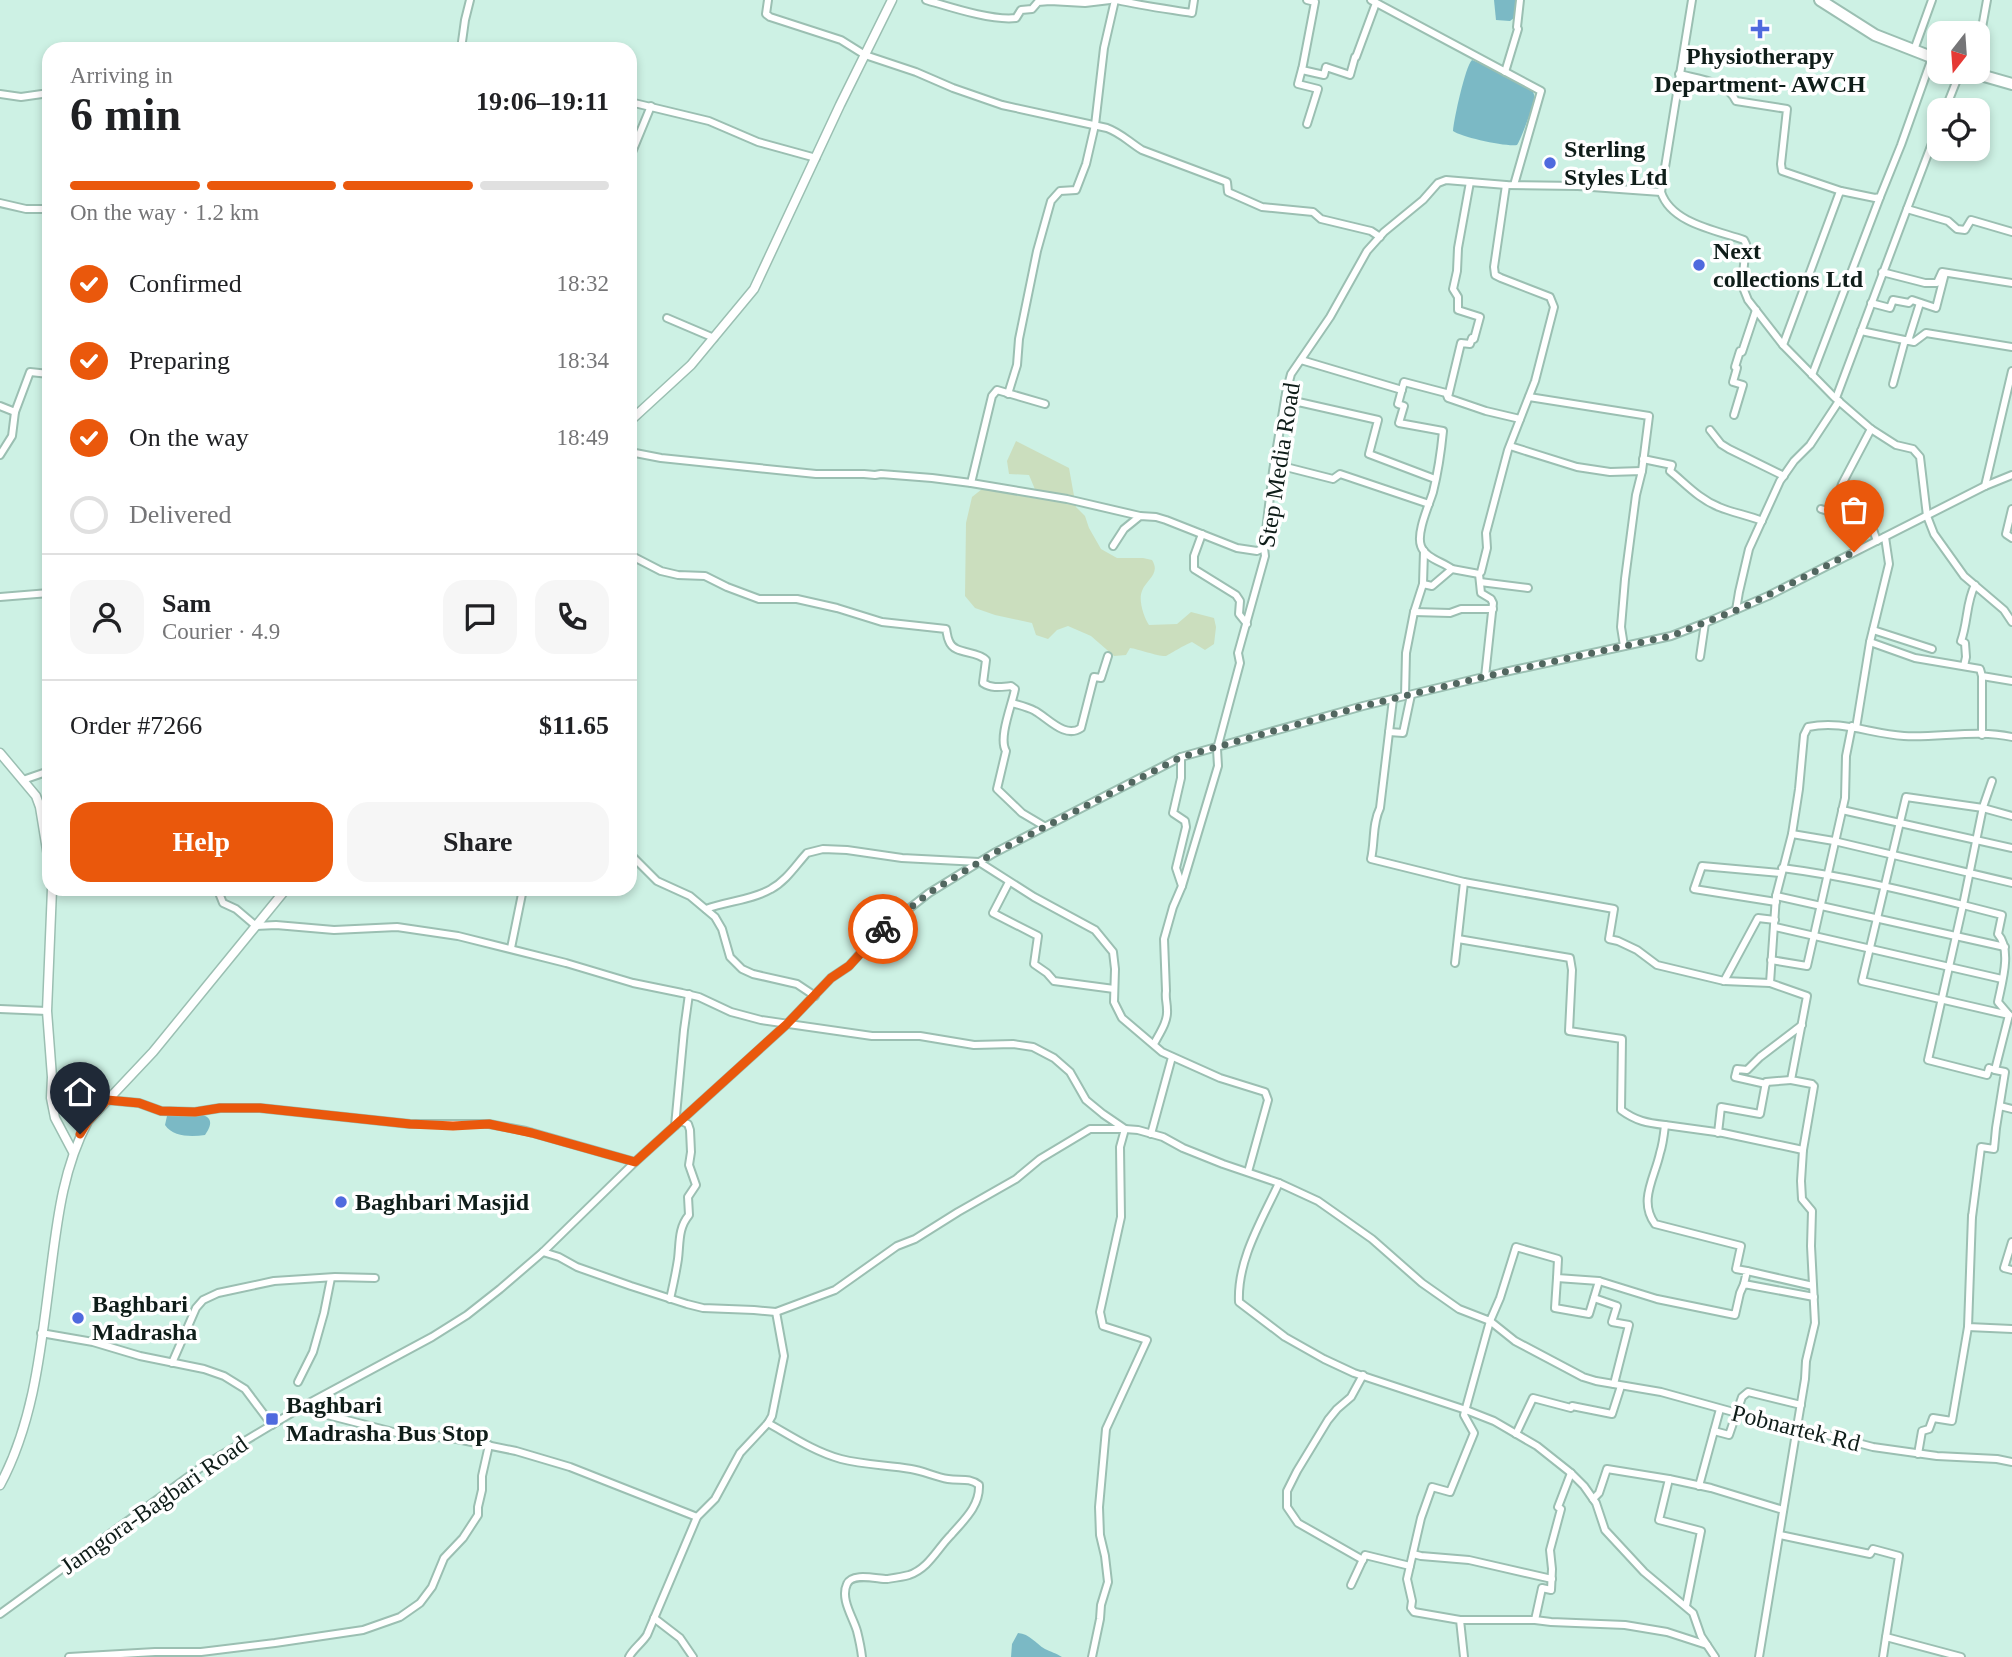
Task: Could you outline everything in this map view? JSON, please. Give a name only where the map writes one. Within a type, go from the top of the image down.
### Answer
[{"type":"highway","points":[[1820,0],[1875,35],[1927,56]]},
{"type":"highway","points":[[1990,77],[2012,84]]},
{"type":"street","points":[[462,42],[470,0]]},
{"type":"street","points":[[768,0],[766,14],[770,17],[841,40],[865,55],[1002,105],[1119,132],[1142,149],[1227,182],[1228,192],[1248,202],[1270,209],[1313,212],[1321,219],[1371,231],[1380,237]]},
{"type":"street","points":[[637,415],[691,365],[754,289],[892,0]]},
{"type":"street","points":[[926,0],[1008,19],[1016,18],[1021,10],[1032,9],[1038,2],[1085,3],[1114,0],[1192,13],[1194,0]]},
{"type":"street","points":[[1008,394],[1017,365],[1019,339],[1047,212],[1051,201],[1060,191],[1076,190],[1086,164],[1114,0]]},
{"type":"street","points":[[1307,0],[1315,2],[1298,84],[1318,89],[1307,124]]},
{"type":"street","points":[[1505,72],[1518,29],[1520,0]]},
{"type":"street","points":[[1692,0],[1661,192],[1664,201],[1684,219],[1744,240],[1746,244],[1742,285],[1748,300],[1783,345],[1837,399],[1871,429],[1896,445],[1913,449],[1920,457],[1927,516],[1934,534],[1964,576],[2004,610],[2012,622]]},
{"type":"street","points":[[1914,50],[1932,0]]},
{"type":"street","points":[[1983,21],[1987,0]]},
{"type":"street","points":[[1302,69],[1324,75],[1326,67],[1350,75],[1374,1],[1541,91],[1510,185],[1494,267],[1495,275],[1550,297],[1554,307],[1535,381],[1510,446],[1486,533],[1487,548],[1479,574],[1481,593],[1491,598],[1493,609],[1485,677]]},
{"type":"street","points":[[1679,74],[1716,83],[1732,93],[1736,101],[1787,109],[1782,172],[1841,191],[1880,197]]},
{"type":"street","points":[[1812,375],[1927,79]]},
{"type":"street","points":[[0,94],[21,97],[42,94]]},
{"type":"street","points":[[637,103],[709,121],[758,142],[816,158]]},
{"type":"street","points":[[637,140],[651,106]]},
{"type":"street","points":[[1736,610],[1749,549],[1784,475],[1810,445],[1837,399],[1927,156]]},
{"type":"street","name":"Step Media Road","points":[[1154,1044],[1164,1026],[1168,1011],[1165,999],[1164,939],[1218,766],[1217,748],[1240,663],[1238,653],[1265,556],[1274,464],[1291,374],[1330,317],[1367,251],[1438,183],[1446,180],[1661,192]]},
{"type":"street","points":[[1448,397],[1461,342],[1469,344],[1472,338],[1475,339],[1480,317],[1458,310],[1458,297],[1453,289],[1470,182]]},
{"type":"street","points":[[1783,345],[1841,191]]},
{"type":"street","points":[[0,203],[26,209],[42,209]]},
{"type":"street","points":[[1907,209],[1948,221],[1957,229],[1965,230],[1971,220],[2012,232]]},
{"type":"street","points":[[1882,272],[1925,283],[1937,283],[1942,272],[2012,283]]},
{"type":"street","points":[[1871,303],[1890,308],[1893,300],[1909,303],[1912,300],[1936,308],[1945,273]]},
{"type":"street","points":[[1892,384],[1920,303]]},
{"type":"street","points":[[1734,415],[1743,385],[1733,382],[1735,368],[1756,310]]},
{"type":"street","points":[[667,318],[714,338]]},
{"type":"street","points":[[1861,331],[1914,342],[1926,332],[2012,347]]},
{"type":"street","points":[[1301,360],[1402,390]]},
{"type":"street","points":[[1985,486],[2012,371]]},
{"type":"street","points":[[0,455],[12,436],[15,412],[30,372],[42,373]]},
{"type":"street","points":[[1479,574],[1452,569],[1424,551],[1420,544],[1436,479],[1443,432],[1399,423],[1404,406],[1398,404],[1404,382],[1446,393],[1448,397],[1486,411],[1520,419]]},
{"type":"street","points":[[971,483],[992,397],[998,390],[1045,404]]},
{"type":"street","points":[[1529,397],[1649,416],[1625,579],[1622,627],[1624,646]]},
{"type":"street","points":[[1285,399],[1378,420],[1369,454],[1436,479]]},
{"type":"street","points":[[0,406],[15,412]]},
{"type":"street","points":[[1833,513],[1842,484],[1871,429]]},
{"type":"street","points":[[1710,430],[1721,444],[1729,449],[1784,475]]},
{"type":"street","points":[[1510,446],[1577,467],[1610,472],[1642,471]]},
{"type":"street","points":[[637,453],[816,474],[881,474],[971,483],[1156,517],[1226,545],[1257,551],[1264,548]]},
{"type":"street","points":[[1643,460],[1672,465],[1670,471],[1693,493],[1718,507],[1762,521]]},
{"type":"street","points":[[1274,464],[1333,479],[1340,474],[1429,504]]},
{"type":"street","name":"Jamgora-Bagbari Road","points":[[0,1614],[203,1466],[300,1408],[432,1337],[467,1315],[543,1252],[635,1162],[787,1024],[831,978],[849,966],[879,932],[929,893],[979,862],[1181,757],[1408,695],[1671,636],[1705,624],[2012,475]]},
{"type":"street","points":[[1821,509],[1871,524],[1877,541]]},
{"type":"street","points":[[2012,509],[2006,534],[2012,538]]},
{"type":"street","points":[[1113,546],[1124,529],[1140,516]]},
{"type":"street","points":[[1202,534],[1194,556],[1194,569],[1236,595],[1240,601],[1239,614],[1247,624]]},
{"type":"street","points":[[1772,960],[1807,966],[1842,810],[1846,756],[1889,564],[1885,537]]},
{"type":"street","points":[[1389,732],[1403,733],[1408,695],[1406,653],[1423,584],[1424,551]]},
{"type":"street","points":[[637,559],[661,571],[705,576],[759,599],[797,599],[882,622],[944,628],[949,644],[954,649],[982,655],[986,660],[983,683],[988,686],[1011,686],[1015,689],[1003,745],[1006,751],[997,789],[1023,813],[1044,826]]},
{"type":"street","points":[[1423,584],[1433,586],[1452,569]]},
{"type":"street","points":[[1480,582],[1528,589]]},
{"type":"street","points":[[1964,666],[1965,643],[1961,641],[1967,621],[1969,597],[1975,585]]},
{"type":"street","points":[[0,597],[42,594]]},
{"type":"street","points":[[1414,612],[1450,613],[1461,609],[1493,609]]},
{"type":"street","points":[[1700,657],[1705,624]]},
{"type":"street","points":[[1873,630],[1932,649]]},
{"type":"street","points":[[1870,642],[1915,658],[1980,669],[1982,735]]},
{"type":"street","points":[[1012,703],[1033,710],[1056,726],[1075,732],[1081,728],[1094,677],[1101,678],[1108,656]]},
{"type":"street","points":[[1982,676],[2012,681]]},
{"type":"street","points":[[1393,699],[1371,859],[1464,882],[1614,909],[1609,939],[1637,950],[1657,965],[1724,981],[1770,983],[1807,996],[1791,1080]]},
{"type":"street","points":[[1770,983],[1776,899],[1792,834],[1806,729],[1821,725],[1854,727],[1903,736],[2012,737]]},
{"type":"street","points":[[0,752],[36,796],[42,819]]},
{"type":"street","points":[[1181,757],[1181,778],[1174,813],[1185,821],[1186,827],[1176,868],[1182,886]]},
{"type":"street","points":[[23,780],[42,773]]},
{"type":"street","points":[[1918,1454],[1922,1431],[1930,1429],[1933,1418],[1952,1421],[1968,1327],[1972,1217],[1981,1147],[1994,1149],[2005,1072],[1989,1068],[1987,1075],[1928,1060],[1975,840],[1992,781]]},
{"type":"street","points":[[2009,1015],[1863,981],[1906,797],[1983,808],[2012,816]]},
{"type":"street","points":[[1842,810],[2012,848]]},
{"type":"street","points":[[1792,834],[1834,841],[2012,883]]},
{"type":"street","points":[[706,909],[747,899],[772,889],[807,853],[823,849],[902,858],[979,862],[1095,930],[1113,953],[1114,1002],[1122,1018],[1162,1052],[1220,1077],[1265,1092],[1268,1100],[1248,1172]]},
{"type":"street","points":[[637,861],[657,881],[690,897],[715,917],[722,929],[730,957],[742,969],[797,984],[815,996]]},
{"type":"street","points":[[2005,947],[1820,905],[1694,889],[1702,866],[1827,874],[1885,885],[2012,917]]},
{"type":"street","points":[[1009,882],[992,913],[1038,936],[1034,964],[1054,981],[1114,989]]},
{"type":"street","points":[[1455,963],[1464,882]]},
{"type":"street","points":[[52,896],[47,1011],[51,1098],[53,1112],[73,1152]]},
{"type":"street","points":[[220,896],[223,904],[236,909],[256,926],[334,930],[397,927],[458,936],[511,948],[605,976],[689,994],[731,1012],[787,1024],[872,1036],[920,1036],[974,1045],[1020,1044],[1033,1047],[1054,1058],[1070,1072],[1086,1100],[1125,1129]]},
{"type":"street","points":[[0,1485],[29,1410],[60,1201],[73,1152],[88,1121],[153,1052],[280,896]]},
{"type":"street","points":[[511,948],[522,896]]},
{"type":"street","points":[[1996,1070],[2008,1034],[2009,1015],[1998,1002],[2006,957],[2004,941],[1998,934],[2001,914]]},
{"type":"street","points":[[1724,981],[1758,918],[1813,936],[2002,979]]},
{"type":"street","points":[[1458,939],[1570,958],[1572,970],[1569,1031],[1622,1039],[1621,1110],[1632,1118],[1641,1122],[1718,1133],[1803,1150]]},
{"type":"street","points":[[675,1126],[689,994]]},
{"type":"street","points":[[0,1009],[47,1011]]},
{"type":"street","points":[[1759,1657],[1801,1405],[1805,1361],[1815,1323],[1812,1211],[1801,1199],[1803,1150],[1814,1086],[1791,1080],[1766,1084],[1735,1077],[1737,1069],[1747,1070],[1802,1025]]},
{"type":"street","points":[[1151,1134],[1172,1057]]},
{"type":"street","points":[[1718,1133],[1721,1107],[1760,1114],[1766,1084]]},
{"type":"street","points":[[107,1100],[139,1103],[161,1111],[260,1108],[410,1124],[489,1124],[532,1133],[635,1162]]},
{"type":"street","points":[[2000,1106],[2012,1109]]},
{"type":"street","points":[[670,1299],[678,1259],[679,1235],[689,1215],[688,1197],[696,1185],[689,1165],[690,1130],[688,1125],[681,1121]]},
{"type":"street","points":[[1665,1125],[1647,1204],[1650,1217],[1656,1224],[1741,1246],[1737,1269],[1813,1286]]},
{"type":"street","points":[[543,1252],[559,1256],[588,1271],[703,1308],[776,1312],[835,1290],[897,1246],[915,1239],[1016,1179],[1040,1158],[1090,1129],[1125,1129]]},
{"type":"street","points":[[1092,1657],[1108,1582],[1100,1535],[1099,1507],[1106,1429],[1147,1340],[1102,1326],[1100,1312],[1121,1217],[1120,1147],[1125,1129]]},
{"type":"street","name":"Pobnartek Rd","points":[[1125,1129],[1163,1137],[1183,1148],[1279,1183],[1318,1201],[1372,1239],[1422,1283],[1459,1309],[1490,1321],[1515,1341],[1583,1377],[1661,1392],[1874,1447],[1937,1457],[2012,1462]]},
{"type":"street","points":[[1279,1183],[1242,1266],[1238,1288],[1239,1302],[1285,1337],[1324,1359],[1494,1421],[1537,1446],[1571,1473],[1593,1499],[1605,1530],[1644,1572],[1693,1613],[1701,1636],[1715,1657]]},
{"type":"street","points":[[2012,1242],[2004,1268],[2012,1270]]},
{"type":"street","points":[[1599,1281],[1589,1314],[1555,1308],[1558,1259],[1516,1247],[1490,1321],[1464,1415],[1474,1433],[1450,1492],[1432,1487],[1421,1518],[1407,1579],[1412,1610],[1423,1615],[1460,1620],[1535,1620],[1625,1625],[1667,1632],[1707,1645]]},
{"type":"street","points":[[1557,1278],[1599,1281],[1657,1299],[1735,1315],[1747,1271]]},
{"type":"street","points":[[298,1382],[313,1352],[331,1278]]},
{"type":"street","points":[[172,1363],[196,1308],[208,1297],[274,1282],[375,1278]]},
{"type":"street","points":[[1744,1284],[1814,1297]]},
{"type":"street","points":[[1516,1434],[1533,1398],[1571,1408],[1572,1406],[1612,1414],[1629,1325],[1612,1322],[1617,1306],[1594,1298]]},
{"type":"street","points":[[629,1657],[647,1636],[697,1517],[719,1494],[740,1453],[768,1423],[784,1356],[776,1312]]},
{"type":"street","points":[[1968,1327],[2012,1329]]},
{"type":"street","points":[[41,1334],[93,1342],[204,1370],[235,1381],[248,1393],[272,1425]]},
{"type":"street","points":[[1363,1375],[1350,1397],[1328,1420],[1287,1490],[1287,1507],[1298,1522],[1363,1560]]},
{"type":"street","points":[[1714,1431],[1729,1435],[1742,1397],[1748,1392],[1801,1405]]},
{"type":"street","points":[[300,1408],[397,1433],[489,1445],[570,1467],[697,1517]]},
{"type":"street","points":[[1699,1486],[1720,1409]]},
{"type":"street","points":[[768,1423],[791,1437],[838,1458],[865,1464],[916,1469],[930,1476],[952,1480],[969,1479],[979,1485],[979,1493],[967,1518],[916,1572],[897,1578],[863,1577],[851,1579],[847,1583],[845,1597],[862,1657]]},
{"type":"street","points":[[69,1657],[201,1652],[363,1630],[400,1617],[420,1603],[432,1587],[444,1558],[463,1538],[478,1515],[482,1476],[489,1445]]},
{"type":"street","points":[[1593,1499],[1599,1493],[1607,1469],[1669,1479],[1783,1510]]},
{"type":"street","points":[[1535,1620],[1542,1588],[1551,1590],[1550,1550],[1561,1508],[1558,1507],[1571,1473]]},
{"type":"street","points":[[1669,1479],[1659,1520],[1701,1531],[1686,1606]]},
{"type":"street","points":[[1780,1535],[1871,1554],[1872,1549],[1899,1556],[1883,1657]]},
{"type":"street","points":[[1413,1553],[1469,1560],[1552,1579]]},
{"type":"street","points":[[1351,1585],[1365,1555],[1410,1566]]},
{"type":"street","points":[[654,1618],[680,1638],[694,1657]]},
{"type":"street","points":[[1460,1620],[1464,1657]]},
{"type":"street","points":[[1886,1637],[1961,1657]]},
{"type":"green space","points":[[1016,441],[1069,468],[1076,507],[1085,516],[1101,549],[1117,558],[1152,560],[1154,573],[1141,595],[1149,625],[1177,624],[1191,612],[1214,618],[1214,644],[1205,650],[1192,642],[1166,656],[1130,648],[1126,655],[1114,656],[1091,636],[1068,626],[1057,630],[1048,639],[1036,635],[1032,623],[975,608],[965,596],[966,523],[972,497],[982,489],[1039,499],[1029,475],[1009,474],[1007,461]]},
{"type":"water","points":[[1494,0],[1517,0],[1514,18],[1510,21],[1496,20]]},
{"type":"water","points":[[1472,60],[1532,89],[1533,104],[1517,145],[1484,141],[1453,131],[1463,82]]},
{"type":"water","points":[[175,1113],[207,1117],[210,1121],[205,1135],[183,1135],[168,1129],[165,1125],[167,1116]]},
{"type":"water","points":[[1018,1633],[1062,1657],[1011,1657],[1012,1644]]},
{"type":"way so far","points":[[883,929],[929,893],[994,853],[1181,757],[1363,706],[1671,636],[1768,596],[1854,552]]},
{"type":"place","name":"Physiotherapy Department- AWCH","points":[[1760,29]]},
{"type":"place","name":"Sterling Styles Ltd","points":[[1550,163]]},
{"type":"place","name":"Next collections Ltd","points":[[1699,265]]},
{"type":"place","name":"Baghbari Masjid","points":[[341,1202]]},
{"type":"place","name":"Baghbari Madrasha","points":[[78,1318]]},
{"type":"place","name":"Baghbari Madrasha Bus Stop","points":[[272,1419]]},
{"type":"route","points":[[80,1134],[107,1100],[139,1103],[161,1111],[260,1108],[410,1124],[489,1124],[532,1133],[635,1162],[787,1024],[831,978],[849,966],[883,929]]}]
